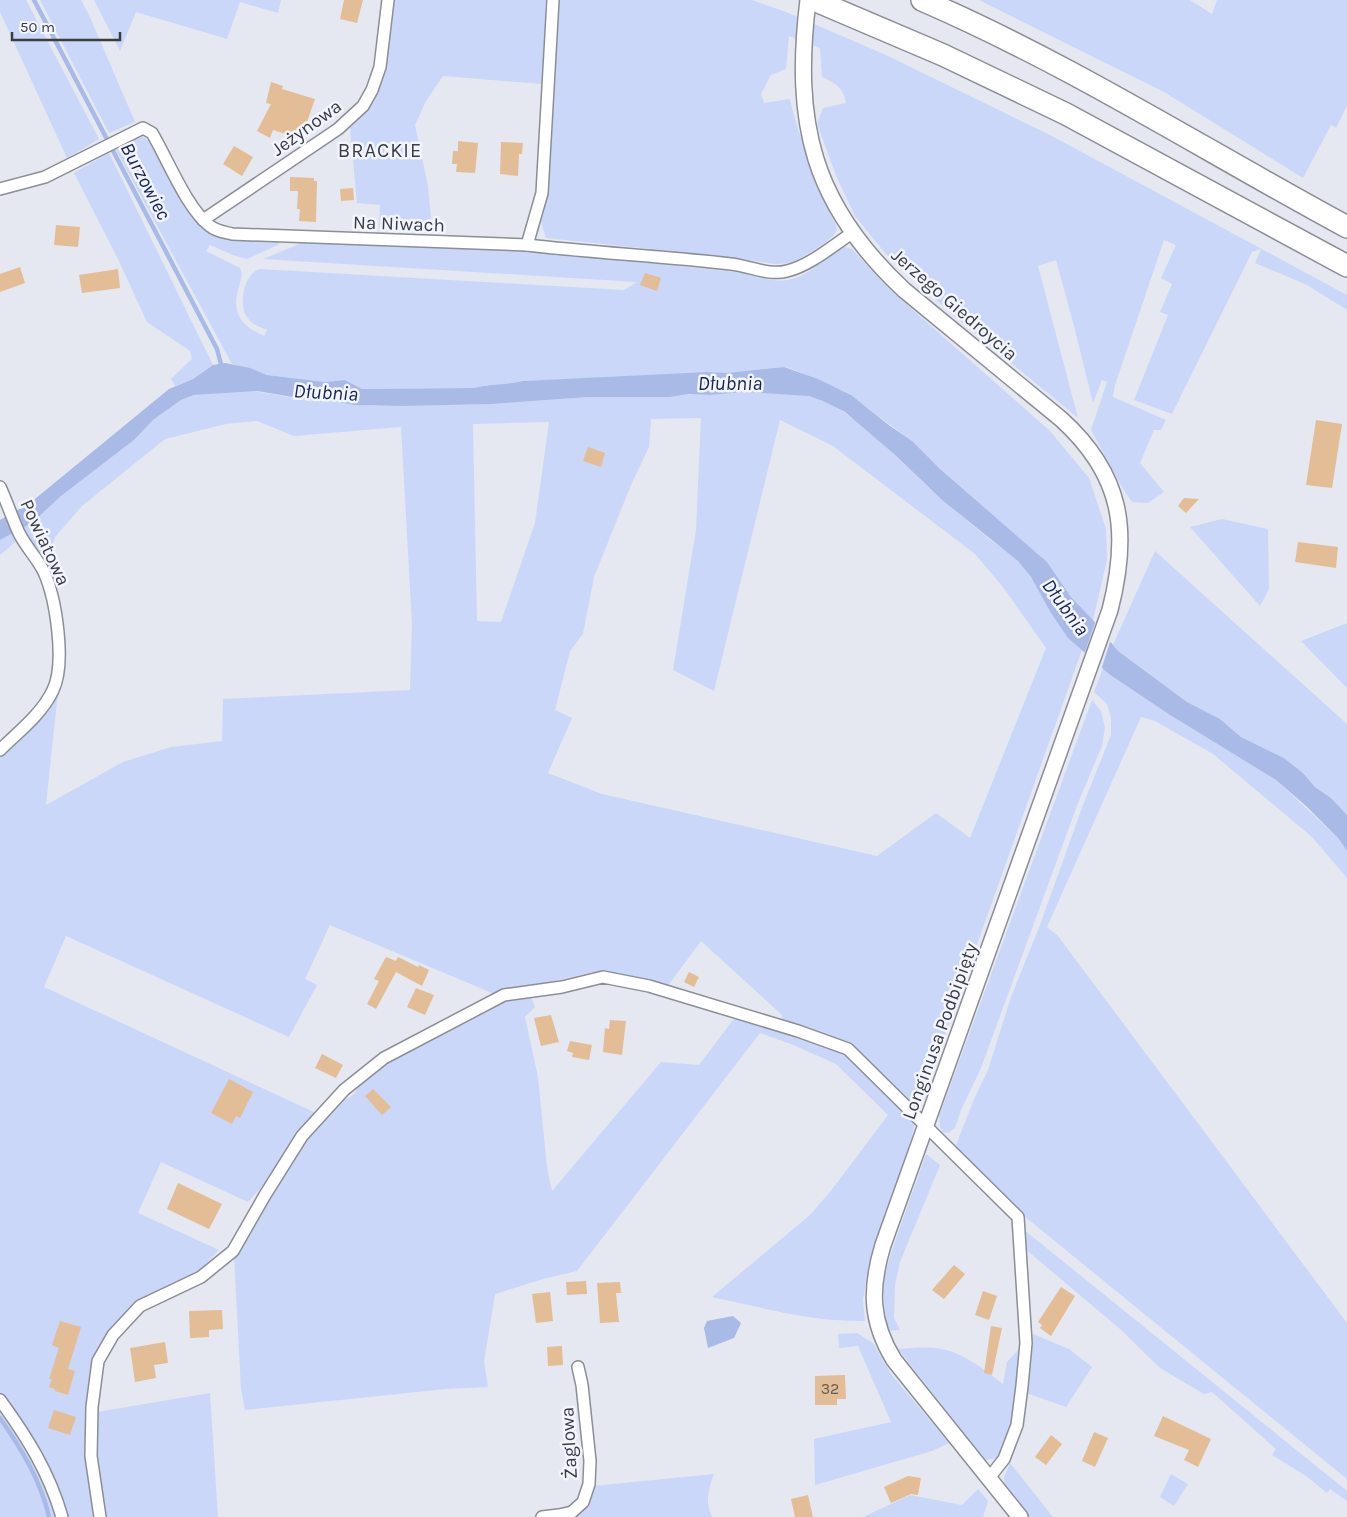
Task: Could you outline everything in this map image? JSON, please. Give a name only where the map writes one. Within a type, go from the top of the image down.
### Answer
[{"type":"highway","points":[[814,0],[943,55],[1066,114],[1347,266]]},
{"type":"highway","points":[[922,0],[1027,49],[1114,95],[1347,227]]},
{"type":"street","name":"Jeżynowa","points":[[203,220],[338,129],[362,106],[372,90],[380,67],[388,0]]},
{"type":"street","points":[[527,244],[542,193],[553,0]]},
{"type":"street","name":"Jerzego Giedroycia","points":[[808,0],[802,71],[805,111],[819,168],[831,197],[852,233],[880,266],[904,290],[1062,419],[1078,435],[1092,453],[1105,476],[1116,502],[1120,524]]},
{"type":"street","name":"Na Niwach","points":[[0,189],[45,177],[143,128],[152,133],[190,202],[203,220],[215,229],[232,234],[527,244],[568,250],[734,264],[777,272],[787,271],[807,262],[852,233]]},
{"type":"street","name":"Powiatowa","points":[[0,488],[19,533],[40,566],[53,596],[57,618],[58,674],[56,684],[47,700],[0,750]]},
{"type":"street","name":"Longinusa Podbipięty","points":[[1020,1517],[906,1376],[886,1347],[877,1325],[874,1287],[879,1258],[1108,619],[1120,565],[1120,524]]},
{"type":"street","points":[[100,1517],[91,1456],[92,1407],[98,1361],[114,1334],[140,1306],[200,1277],[233,1252],[265,1195],[302,1136],[344,1090],[384,1058],[504,995],[562,987],[603,977],[649,986],[798,1031],[848,1049],[1018,1217],[1026,1343],[1022,1386],[1014,1434],[1004,1459],[989,1478]]},
{"type":"street","name":"Żaglowa","points":[[542,1517],[572,1512],[583,1502],[590,1484],[590,1461],[582,1385],[578,1367]]},
{"type":"street","points":[[0,1400],[25,1434],[41,1461],[51,1483],[62,1517]]},
{"type":"shaded area","points":[[0,0],[26,0],[99,139],[67,158],[0,12]]},
{"type":"shaded area","points":[[40,0],[81,0],[135,122],[109,133]]},
{"type":"shaded area","points":[[94,0],[281,0],[278,13],[240,2],[227,39],[136,12],[120,51]]},
{"type":"shaded area","points":[[390,0],[546,0],[542,84],[443,76],[426,101],[415,125],[428,186],[432,228],[379,227],[380,205],[357,203],[350,128],[368,107]]},
{"type":"shaded area","points":[[560,0],[752,0],[786,12],[886,55],[1050,135],[1347,295],[1347,310],[1307,285],[1255,263],[1261,249],[1252,252],[1172,414],[1134,400],[1168,315],[1160,312],[1172,284],[1161,278],[1176,245],[1164,240],[1115,385],[1113,397],[1166,420],[1161,430],[1154,430],[1140,463],[1164,492],[1148,503],[1132,502],[1091,430],[1107,382],[1102,380],[1093,403],[1056,260],[1038,266],[1078,418],[954,316],[885,253],[855,216],[837,178],[817,124],[823,108],[846,103],[841,90],[831,81],[822,77],[820,48],[789,36],[786,69],[771,75],[761,94],[764,103],[790,99],[816,186],[836,225],[837,230],[833,236],[822,245],[792,263],[775,264],[737,258],[546,238],[541,222],[550,168]]},
{"type":"shaded area","points":[[979,0],[1190,0],[1212,14],[1217,0],[1347,0],[1347,106],[1336,128],[1331,125],[1303,178],[1164,92]]},
{"type":"shaded area","points":[[142,136],[151,143],[177,192],[204,229],[222,238],[280,242],[278,245],[247,259],[210,245],[206,251],[240,268],[242,275],[237,295],[237,311],[243,322],[264,336],[267,330],[251,322],[244,311],[243,305],[246,283],[254,272],[260,269],[624,290],[637,282],[263,259],[302,243],[535,251],[746,273],[777,280],[793,279],[811,270],[844,247],[852,249],[888,288],[1050,431],[1089,478],[1106,529],[1107,560],[1093,620],[1071,597],[1047,562],[901,433],[846,392],[790,368],[726,373],[523,381],[473,388],[362,389],[345,380],[326,382],[267,375],[232,364],[116,150]]},
{"type":"shaded area","points":[[109,153],[213,365],[193,379],[175,386],[171,379],[192,359],[190,351],[147,322],[118,259],[74,173]]},
{"type":"shaded area","points":[[248,390],[311,401],[335,401],[372,406],[492,404],[589,397],[670,397],[745,392],[805,395],[843,412],[861,425],[927,487],[1014,557],[1036,585],[1072,640],[1082,650],[919,1107],[901,1095],[850,1043],[781,1021],[782,1015],[701,941],[667,987],[627,976],[593,972],[492,995],[492,993],[330,925],[305,979],[317,985],[289,1037],[66,936],[44,987],[316,1113],[267,1181],[248,1202],[161,1162],[138,1213],[219,1250],[198,1272],[140,1304],[94,1366],[95,1517],[65,1517],[29,1434],[0,1393],[0,757],[49,706],[61,683],[57,701],[46,805],[123,762],[171,747],[222,741],[223,699],[410,690],[412,624],[401,427],[294,436],[257,421],[226,424],[165,439],[82,506],[55,537],[49,556],[59,604],[40,554],[22,528],[32,523],[61,496],[134,440],[153,420],[181,400],[194,395]],"holes":[[[701,418],[696,530],[673,670],[714,691],[780,420],[833,446],[975,554],[1003,587],[1046,648],[970,838],[936,813],[877,856],[602,794],[548,773],[572,718],[555,710],[570,651],[583,634],[594,577],[631,485],[649,447],[651,419]],[[549,422],[535,523],[501,622],[477,621],[473,424]]]},
{"type":"shaded area","points":[[1222,519],[1268,529],[1269,589],[1260,606],[1190,527]]},
{"type":"shaded area","points":[[15,532],[19,539],[0,555],[0,540]]},
{"type":"shaded area","points":[[1155,551],[1347,724],[1347,815],[1331,798],[1315,787],[1303,773],[1284,758],[1241,737],[1220,719],[1187,702],[1118,651],[1113,645]]},
{"type":"shaded area","points":[[1347,623],[1347,688],[1301,641]]},
{"type":"shaded area","points":[[1103,668],[1170,715],[1276,780],[1338,838],[1347,851],[1347,878],[1312,837],[1213,754],[1155,721],[1141,717],[1047,927],[1058,936],[1347,1323],[1347,1479],[1024,1216],[962,1155],[956,1145],[988,1070],[1011,997],[1111,735],[1111,718],[1107,704],[1094,692]]},
{"type":"shaded area","points":[[1092,700],[1101,711],[1105,727],[1102,746],[1078,803],[981,1068],[961,1110],[955,1128],[948,1133],[943,1132],[940,1127],[939,1116]]},
{"type":"shaded area","points":[[530,995],[535,1007],[525,1017],[538,1077],[547,1167],[552,1191],[661,1062],[699,1065],[733,1020],[745,1019],[847,1053],[915,1123],[868,1268],[863,1300],[865,1321],[807,1317],[712,1297],[810,1215],[830,1192],[888,1115],[836,1064],[791,1044],[760,1033],[577,1271],[495,1294],[484,1362],[488,1387],[446,1389],[245,1410],[241,1389],[234,1256],[250,1235],[295,1156],[317,1127],[343,1100],[355,1093],[359,1085],[373,1073],[421,1044],[507,999]]},
{"type":"shaded area","points":[[926,1154],[940,1165],[900,1262],[895,1285],[894,1318],[900,1330],[890,1331],[887,1324],[884,1302],[884,1277]]},
{"type":"shaded area","points":[[1023,1229],[1347,1491],[1347,1501],[1330,1489],[1327,1493],[1306,1476],[1272,1455],[1276,1449],[1212,1392],[1204,1394],[1160,1368],[1120,1329],[1023,1247]]},
{"type":"shaded area","points":[[857,1333],[873,1343],[891,1374],[949,1443],[932,1451],[815,1485],[814,1439],[891,1422],[858,1346],[839,1348],[838,1334]]},
{"type":"shaded area","points":[[1033,1334],[1069,1349],[1092,1367],[1066,1407],[1018,1392],[1012,1427],[998,1458],[985,1460],[898,1349],[930,1348],[953,1352],[971,1361],[1003,1384],[1007,1362]]},
{"type":"shaded area","points":[[210,1393],[218,1517],[103,1517],[96,1452],[97,1412]]},
{"type":"shaded area","points":[[0,1406],[39,1465],[57,1517],[0,1517]]},
{"type":"shaded area","points":[[1010,1463],[1053,1517],[1030,1517],[1004,1486],[1004,1477]]},
{"type":"shaded area","points":[[714,1474],[708,1495],[712,1517],[567,1517],[586,1506],[593,1486]]},
{"type":"shaded area","points":[[1171,1474],[1188,1484],[1174,1506],[1160,1497]]},
{"type":"shaded area","points":[[978,1489],[988,1501],[983,1517],[863,1517],[910,1495],[962,1505]]},
{"type":"water","name":"Dłubnia","points":[[225,363],[250,368],[267,375],[325,382],[345,380],[362,389],[473,388],[523,381],[708,372],[726,373],[784,367],[818,379],[851,395],[912,441],[939,468],[1047,562],[1071,597],[1118,651],[1187,702],[1220,719],[1241,737],[1284,758],[1303,773],[1315,787],[1331,798],[1347,815],[1347,851],[1338,838],[1306,806],[1276,780],[1170,715],[1109,674],[1068,638],[1051,613],[1031,577],[1018,561],[941,499],[894,454],[845,412],[809,396],[745,392],[709,395],[690,394],[670,397],[589,397],[492,404],[401,406],[354,405],[257,391],[194,395],[181,400],[153,420],[134,440],[61,496],[32,523],[0,540],[0,520],[30,503],[169,389],[193,379],[213,365]]},
{"type":"water","points":[[733,1316],[741,1323],[734,1338],[708,1348],[704,1328],[707,1321]]},
{"type":"pier","points":[[1096,620],[1111,639],[1101,670],[1084,655]]},
{"type":"building","points":[[344,0],[363,0],[357,23],[340,19]]},
{"type":"building","points":[[271,82],[283,86],[282,89],[315,99],[301,139],[273,130],[270,138],[257,131],[271,104],[266,103]]},
{"type":"building","points":[[458,141],[478,143],[475,173],[456,172],[457,164],[452,164],[453,151],[458,151]]},
{"type":"building","points":[[501,142],[523,143],[522,154],[519,154],[518,176],[500,174]]},
{"type":"building","points":[[234,146],[253,157],[242,176],[223,164]]},
{"type":"building","points":[[290,177],[314,178],[314,181],[317,181],[316,222],[299,221],[300,209],[297,209],[298,191],[290,191]]},
{"type":"building","points":[[353,188],[354,200],[341,201],[340,189]]},
{"type":"building","points":[[56,225],[80,227],[78,247],[54,245]]},
{"type":"building","points":[[20,267],[25,283],[0,292],[0,274]]},
{"type":"building","points":[[118,269],[120,288],[82,293],[79,275]]},
{"type":"building","points":[[645,273],[661,278],[657,291],[640,285]]},
{"type":"building","points":[[1316,420],[1342,424],[1332,488],[1306,485]]},
{"type":"building","points":[[588,447],[605,453],[601,467],[583,461]]},
{"type":"building","points":[[1184,498],[1199,499],[1186,513],[1178,506]]},
{"type":"building","points":[[1298,542],[1338,547],[1336,568],[1295,562]]},
{"type":"building","points":[[386,957],[396,961],[398,957],[429,970],[422,986],[396,972],[376,1009],[367,1004],[379,981],[374,979]]},
{"type":"building","points":[[689,972],[699,977],[694,987],[684,982]]},
{"type":"building","points":[[416,988],[434,995],[425,1015],[407,1007]]},
{"type":"building","points":[[551,1015],[559,1042],[541,1046],[534,1018]]},
{"type":"building","points":[[610,1020],[626,1021],[622,1055],[603,1052],[605,1028],[609,1029]]},
{"type":"building","points":[[570,1041],[592,1045],[589,1060],[572,1057],[573,1053],[567,1051]]},
{"type":"building","points":[[322,1054],[343,1065],[336,1078],[315,1068]]},
{"type":"building","points":[[229,1079],[253,1092],[240,1118],[236,1116],[232,1124],[211,1113]]},
{"type":"building","points":[[373,1089],[391,1107],[382,1115],[365,1096]]},
{"type":"building","points":[[178,1183],[222,1204],[209,1229],[167,1209]]},
{"type":"building","points":[[954,1265],[965,1274],[944,1299],[932,1290]]},
{"type":"building","points":[[586,1281],[587,1294],[567,1295],[566,1282]]},
{"type":"building","points":[[620,1282],[621,1293],[616,1293],[619,1322],[600,1323],[597,1283]]},
{"type":"building","points":[[1061,1287],[1075,1296],[1051,1336],[1040,1328],[1042,1325],[1038,1322]]},
{"type":"building","points":[[983,1291],[997,1296],[989,1320],[975,1315]]},
{"type":"building","points":[[550,1292],[553,1321],[536,1323],[532,1294]]},
{"type":"building","points":[[222,1310],[223,1329],[209,1330],[209,1337],[190,1338],[189,1311]]},
{"type":"building","points":[[60,1321],[81,1327],[68,1369],[75,1371],[68,1395],[49,1387],[52,1379],[49,1379],[59,1348],[52,1345]]},
{"type":"building","points":[[991,1326],[1002,1328],[992,1375],[984,1373]]},
{"type":"building","points":[[165,1342],[168,1363],[154,1365],[156,1378],[135,1382],[130,1348]]},
{"type":"building","points":[[562,1346],[563,1365],[548,1366],[547,1347]]},
{"type":"building","points":[[845,1375],[846,1399],[837,1399],[837,1405],[815,1405],[815,1376]]},
{"type":"building","points":[[54,1410],[76,1417],[70,1435],[48,1428]]},
{"type":"building","points":[[1163,1416],[1211,1439],[1198,1467],[1184,1460],[1189,1450],[1154,1436]]},
{"type":"building","points":[[1094,1432],[1108,1438],[1095,1467],[1082,1461]]},
{"type":"building","points":[[1051,1435],[1062,1444],[1046,1465],[1035,1457]]},
{"type":"building","points":[[908,1476],[921,1478],[918,1495],[911,1494],[891,1503],[884,1487]]},
{"type":"building","points":[[808,1495],[813,1517],[795,1517],[791,1499]]},
{"type":"waterway","name":"Burzowiec","points":[[34,0],[217,349],[222,368]]},
{"type":"waterway","points":[[0,1418],[36,1478],[49,1517]]},
{"type":"district","name":"BRACKIE","points":[[380,150]]}]
